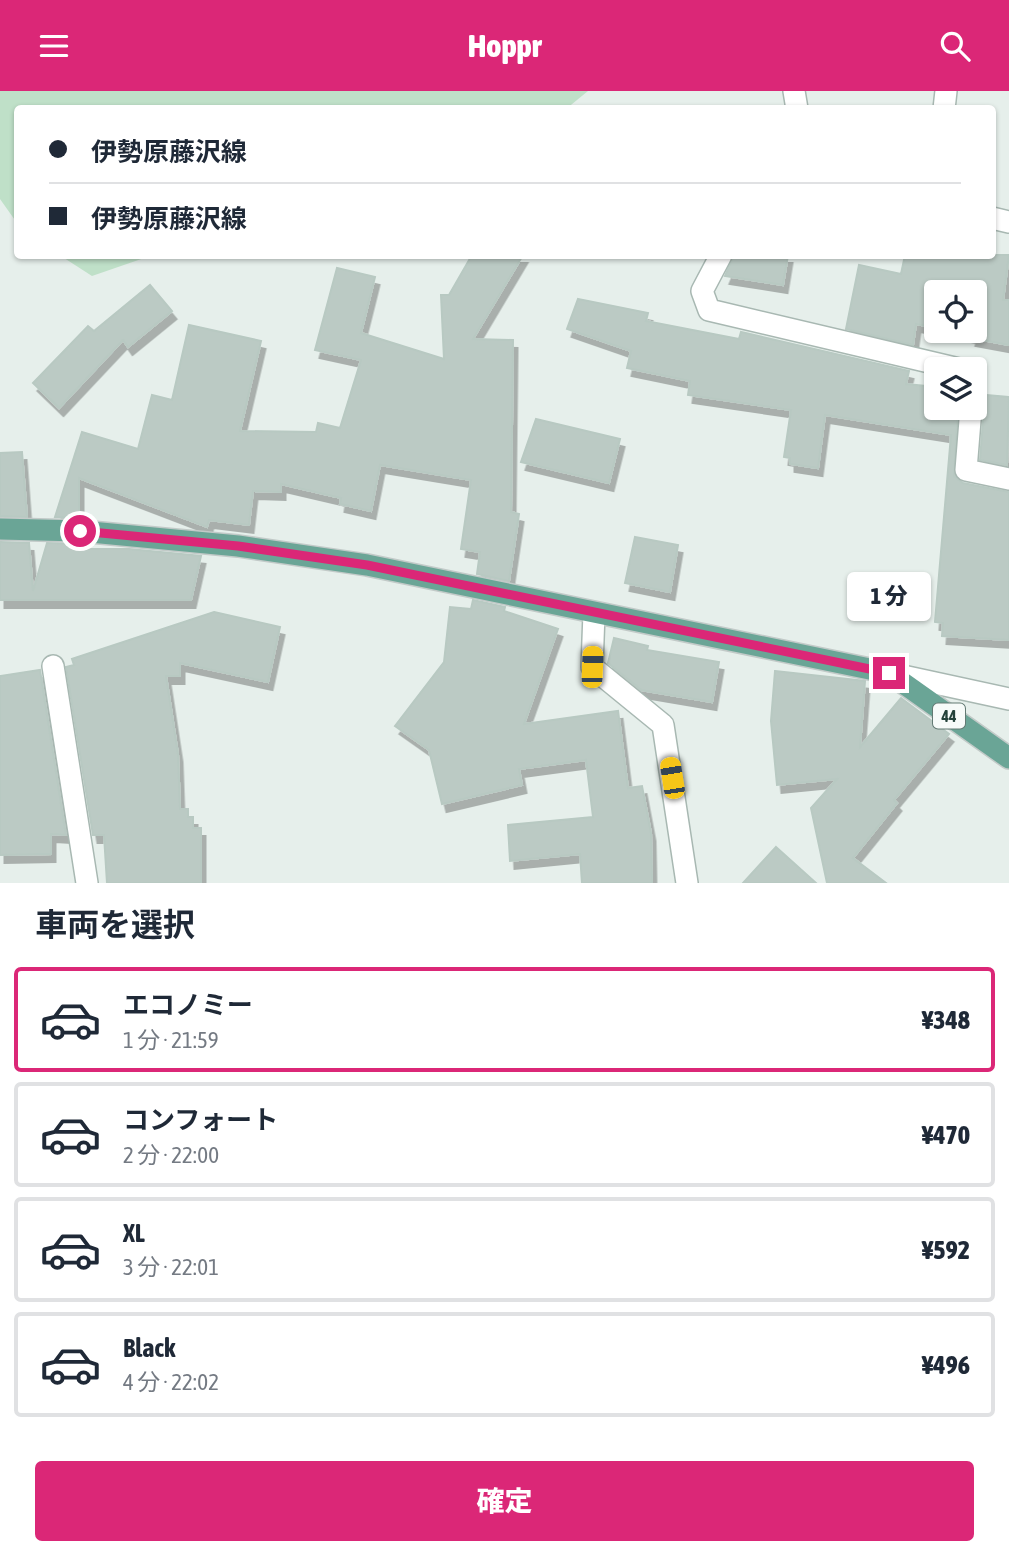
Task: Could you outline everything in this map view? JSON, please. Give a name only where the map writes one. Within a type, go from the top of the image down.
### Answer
[{"type":"main road","name":"44","points":[[0,529],[80,531],[238,546],[367,565],[889,673],[1009,758]]},
{"type":"street","points":[[719,259],[702,291],[709,310],[924,361]]},
{"type":"street","points":[[970,420],[966,470],[1009,479]]},
{"type":"street","points":[[594,614],[592,667],[663,725],[687,883]]},
{"type":"street","points":[[54,666],[87,883]]},
{"type":"street","points":[[889,673],[1009,699]]},
{"type":"green space","points":[[0,91],[588,91],[571,105],[14,105],[14,219],[0,199]]},
{"type":"green space","points":[[66,259],[141,259],[92,276]]},
{"type":"building","points":[[996,255],[1009,255],[1003,300],[1009,300],[1009,345],[987,341],[987,280],[924,280],[924,326],[916,324],[913,345],[846,329],[859,265],[901,274],[904,259],[996,259]]},
{"type":"building","points":[[470,259],[521,259],[473,339],[513,340],[511,512],[519,514],[509,581],[477,574],[480,552],[461,549],[471,480],[380,465],[371,511],[340,504],[341,498],[281,484],[281,492],[253,491],[249,525],[209,520],[207,527],[79,478],[79,518],[55,517],[82,432],[138,449],[152,395],[172,400],[189,325],[261,341],[240,431],[316,432],[318,423],[340,428],[361,360],[315,350],[337,268],[375,277],[361,333],[444,359],[441,295],[449,295]]},
{"type":"building","points":[[732,259],[787,259],[783,285],[725,276]]},
{"type":"building","points":[[150,285],[172,311],[128,347],[123,340],[59,408],[33,383],[88,326],[94,331]]},
{"type":"building","points":[[578,299],[648,313],[646,321],[739,339],[741,332],[909,371],[906,384],[924,386],[924,420],[957,420],[954,476],[963,483],[1009,492],[1009,640],[942,636],[943,623],[935,622],[951,435],[825,415],[818,468],[790,464],[790,458],[784,457],[791,410],[688,395],[690,381],[627,368],[631,351],[567,329]]},
{"type":"building","points":[[987,395],[1009,397],[1007,465],[980,460],[983,420],[987,420]]},
{"type":"building","points":[[536,419],[620,439],[609,483],[521,462]]},
{"type":"building","points":[[22,452],[27,517],[0,516],[0,453]]},
{"type":"building","points":[[635,537],[678,545],[670,592],[625,583]]},
{"type":"building","points":[[0,542],[29,543],[33,591],[47,543],[79,544],[79,549],[129,549],[201,556],[191,600],[0,600]]},
{"type":"building","points":[[473,600],[505,607],[504,611],[558,629],[524,724],[618,711],[628,788],[642,786],[651,833],[652,883],[582,883],[580,854],[510,861],[508,825],[593,817],[586,760],[519,769],[522,785],[442,804],[429,750],[395,726],[444,662],[450,607],[471,609]]},
{"type":"building","points":[[214,612],[280,627],[268,682],[180,663],[180,676],[166,676],[178,754],[180,809],[188,809],[188,817],[193,817],[193,828],[201,828],[201,883],[107,883],[104,835],[93,835],[66,667],[74,665],[72,659]]},
{"type":"building","points":[[614,638],[648,646],[647,650],[719,662],[712,702],[641,690],[608,663]]},
{"type":"building","points":[[40,670],[66,835],[51,834],[51,854],[0,855],[0,676]]},
{"type":"building","points":[[775,671],[865,681],[860,747],[901,698],[949,734],[894,800],[897,803],[853,858],[886,883],[827,883],[811,808],[837,779],[777,785],[771,721]]},
{"type":"building","points":[[776,847],[816,883],[743,883]]},
{"type":"route","points":[[80,531],[238,546],[367,565],[889,673]]}]
